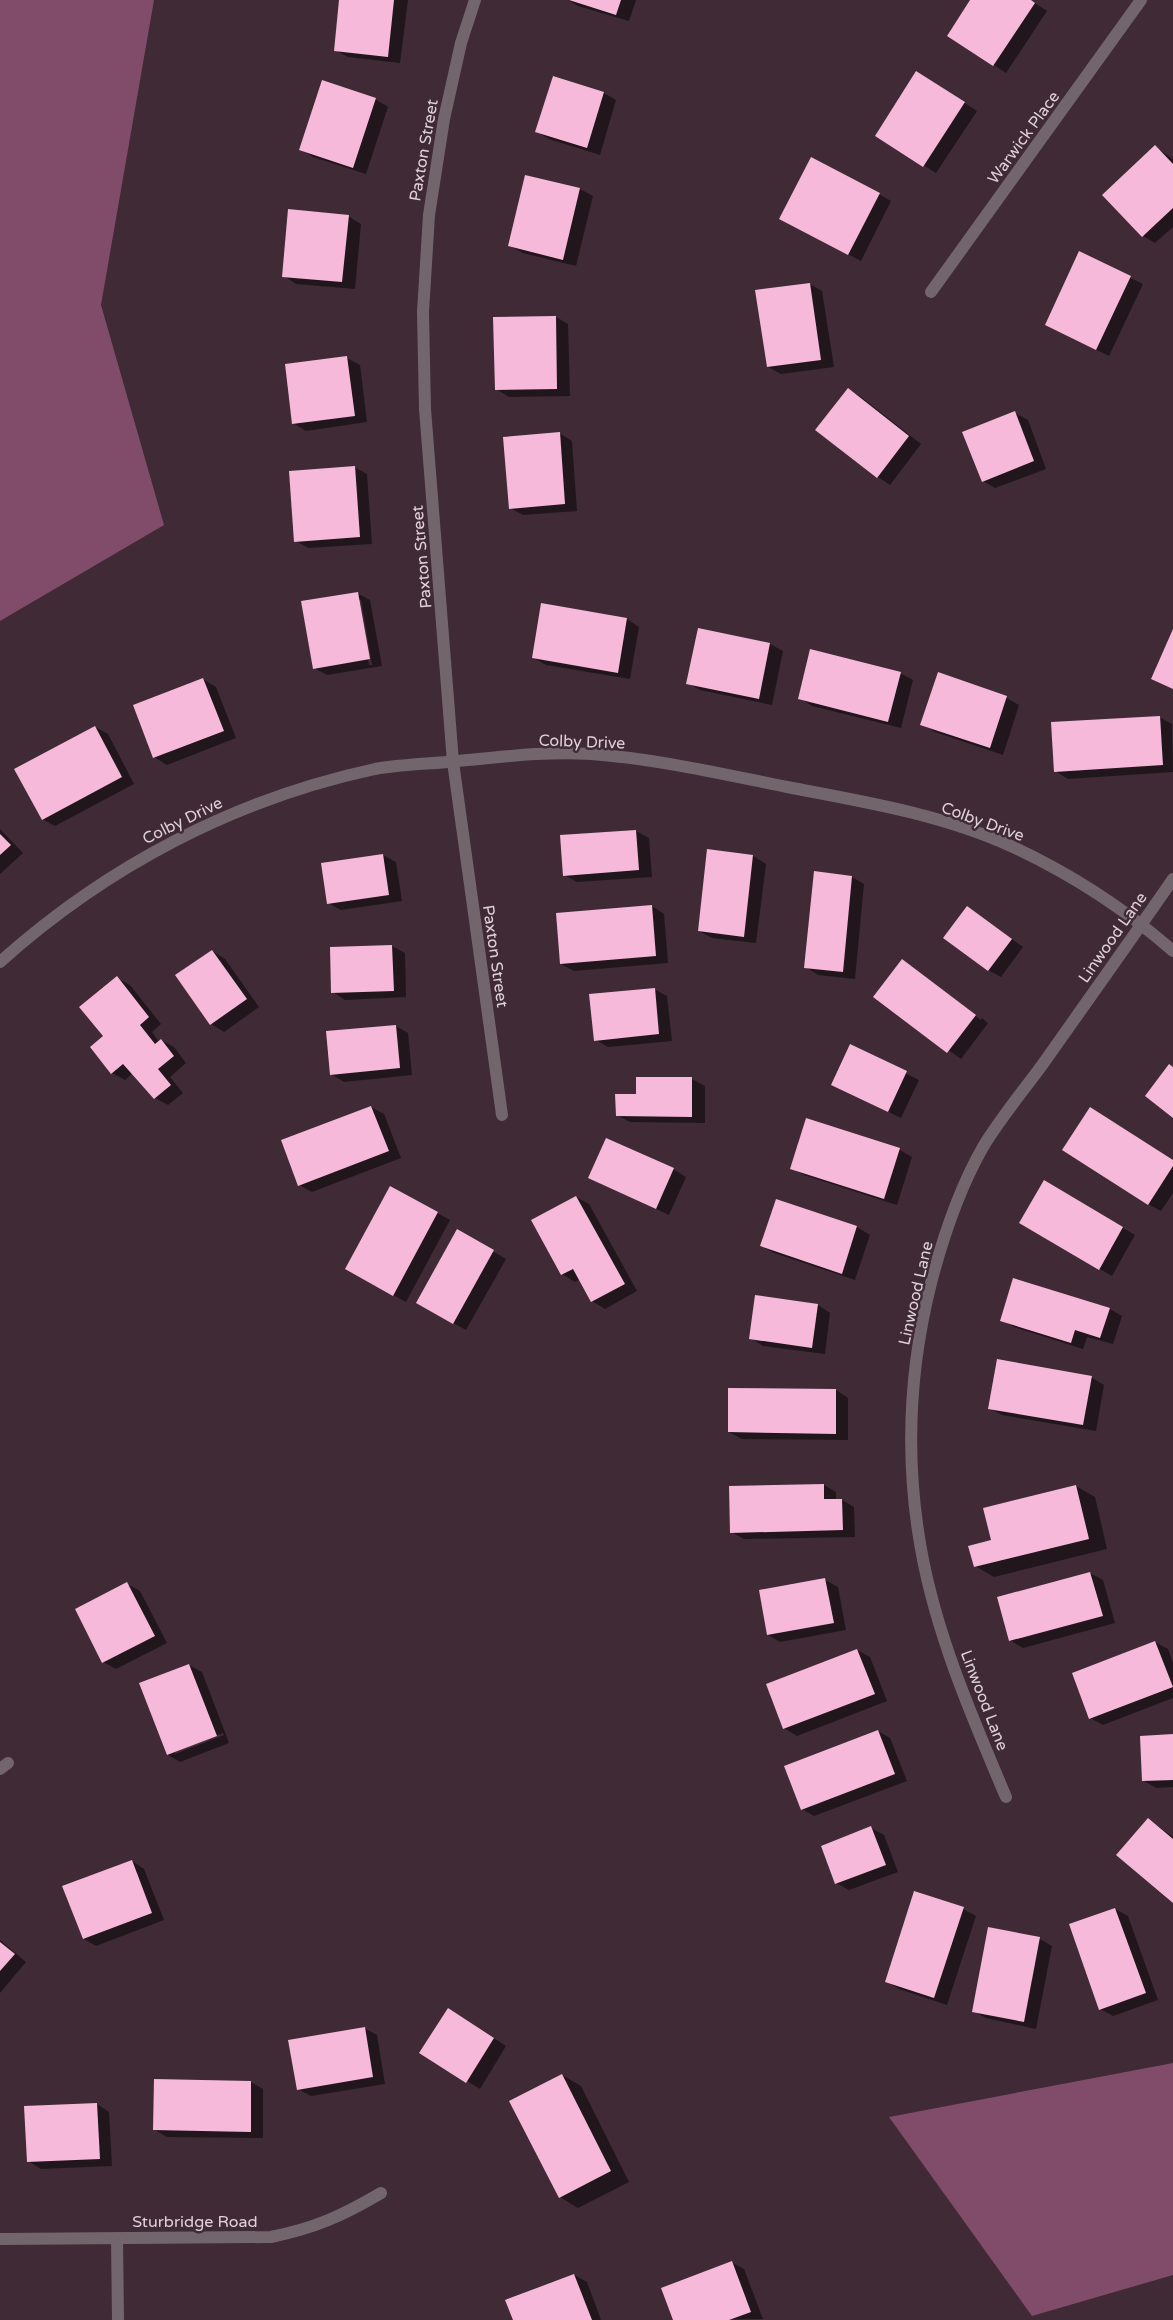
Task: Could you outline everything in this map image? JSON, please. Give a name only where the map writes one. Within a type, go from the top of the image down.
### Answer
[{"type":"street","name":"Paxton Street","points":[[475,0],[461,43],[444,118],[429,215],[423,312],[425,409],[453,762],[502,1114]]},
{"type":"street","name":"Warwick Place","points":[[931,292],[1141,0]]},
{"type":"street","name":"Colby Drive","points":[[0,962],[60,912],[119,871],[212,822],[273,798],[378,769],[513,756],[588,754],[685,767],[873,803],[961,828],[1011,846],[1066,875],[1142,924],[1173,951]]},
{"type":"street","name":"Linwood Lane","points":[[1006,1797],[965,1697],[936,1612],[921,1549],[911,1464],[912,1392],[921,1322],[939,1252],[958,1198],[983,1147],[1173,879]]},
{"type":"street","name":"Sturbridge Road","points":[[0,2239],[271,2237],[304,2230],[344,2215],[380,2193]]},
{"type":"street","points":[[117,2238],[118,2320]]},
{"type":"shaded area","points":[[0,0],[154,0],[101,305],[164,525],[0,621]]},
{"type":"shaded area","points":[[1173,2063],[1173,2275],[1032,2316],[889,2117]]},
{"type":"building","points":[[339,0],[394,0],[388,57],[334,51]]},
{"type":"building","points":[[569,0],[621,0],[616,15]]},
{"type":"building","points":[[970,0],[1031,0],[1035,3],[993,66],[947,36]]},
{"type":"building","points":[[916,71],[965,102],[923,167],[875,136]]},
{"type":"building","points":[[553,76],[604,92],[587,148],[535,132]]},
{"type":"building","points":[[322,80],[376,98],[353,168],[299,150]]},
{"type":"building","points":[[1155,145],[1173,164],[1173,208],[1142,237],[1102,195]]},
{"type":"building","points":[[811,157],[880,193],[848,255],[779,219]]},
{"type":"building","points":[[525,175],[580,188],[563,260],[508,246]]},
{"type":"building","points":[[288,209],[349,215],[342,282],[282,277]]},
{"type":"building","points":[[1079,251],[1131,276],[1096,350],[1045,325]]},
{"type":"building","points":[[810,283],[821,360],[767,367],[755,290]]},
{"type":"building","points":[[556,316],[557,389],[495,390],[493,317]]},
{"type":"building","points":[[347,356],[355,416],[292,424],[285,364]]},
{"type":"building","points":[[848,388],[909,436],[877,478],[815,430]]},
{"type":"building","points":[[1015,411],[1034,461],[982,482],[962,432]]},
{"type":"building","points":[[560,432],[565,504],[509,509],[503,437]]},
{"type":"building","points":[[355,466],[360,537],[294,542],[289,471]]},
{"type":"building","points":[[358,592],[370,659],[313,669],[301,601]]},
{"type":"building","points":[[541,603],[627,618],[618,673],[532,658]]},
{"type":"building","points":[[698,628],[770,643],[759,699],[686,684]]},
{"type":"building","points":[[1173,629],[1173,689],[1151,679]]},
{"type":"building","points":[[810,649],[901,672],[888,722],[798,699]]},
{"type":"building","points":[[938,672],[1007,696],[990,748],[920,725]]},
{"type":"building","points":[[203,678],[224,731],[153,758],[133,705]]},
{"type":"building","points":[[1160,716],[1163,765],[1054,772],[1051,722]]},
{"type":"building","points":[[95,726],[122,777],[42,820],[14,769]]},
{"type":"building","points":[[636,830],[639,870],[563,876],[560,835]]},
{"type":"building","points":[[0,834],[11,845],[0,855]]},
{"type":"building","points":[[707,849],[753,855],[744,937],[698,931]]},
{"type":"building","points":[[383,854],[389,895],[327,904],[321,863]]},
{"type":"building","points":[[814,871],[852,876],[843,972],[804,968]]},
{"type":"building","points":[[652,905],[656,956],[560,964],[556,913]]},
{"type":"building","points":[[967,906],[1012,939],[988,971],[943,938]]},
{"type":"building","points":[[392,945],[394,991],[331,993],[330,947]]},
{"type":"building","points":[[212,950],[247,999],[210,1025],[175,975]]},
{"type":"building","points":[[902,959],[976,1015],[947,1053],[873,997]]},
{"type":"building","points":[[117,976],[149,1017],[140,1025],[155,1044],[161,1039],[174,1056],[158,1069],[171,1085],[154,1099],[123,1064],[111,1074],[90,1047],[103,1036],[79,1007]]},
{"type":"building","points":[[655,988],[659,1034],[594,1041],[589,994]]},
{"type":"building","points":[[396,1025],[400,1068],[330,1075],[326,1031]]},
{"type":"building","points":[[850,1044],[907,1071],[888,1112],[831,1085]]},
{"type":"building","points":[[1169,1064],[1173,1067],[1173,1118],[1145,1096]]},
{"type":"building","points":[[636,1077],[692,1077],[692,1117],[616,1116],[615,1094],[636,1094]]},
{"type":"building","points":[[371,1106],[389,1151],[298,1186],[281,1140]]},
{"type":"building","points":[[1090,1107],[1173,1160],[1173,1166],[1148,1205],[1062,1150]]},
{"type":"building","points":[[806,1118],[900,1148],[884,1199],[790,1169]]},
{"type":"building","points":[[606,1138],[674,1168],[656,1209],[588,1178]]},
{"type":"building","points":[[1044,1180],[1123,1227],[1099,1270],[1019,1223]]},
{"type":"building","points":[[390,1186],[438,1212],[393,1296],[345,1269]]},
{"type":"building","points":[[576,1196],[625,1284],[591,1302],[573,1269],[561,1275],[531,1220]]},
{"type":"building","points":[[776,1199],[857,1226],[842,1274],[760,1246]]},
{"type":"building","points":[[457,1229],[494,1250],[453,1324],[416,1303]]},
{"type":"building","points":[[1013,1278],[1110,1308],[1100,1338],[1075,1330],[1071,1343],[1000,1321]]},
{"type":"building","points":[[755,1295],[818,1304],[812,1348],[749,1339]]},
{"type":"building","points":[[997,1359],[1092,1376],[1083,1425],[988,1409]]},
{"type":"building","points":[[728,1388],[836,1389],[836,1434],[728,1432]]},
{"type":"building","points":[[824,1484],[824,1499],[842,1499],[843,1530],[730,1533],[729,1486]]},
{"type":"building","points":[[1076,1485],[1089,1539],[974,1567],[968,1546],[991,1540],[983,1508]]},
{"type":"building","points":[[1090,1572],[1103,1616],[1009,1641],[997,1597]]},
{"type":"building","points":[[825,1578],[834,1623],[767,1635],[759,1590]]},
{"type":"building","points":[[127,1582],[155,1636],[102,1663],[75,1609]]},
{"type":"building","points":[[1155,1641],[1173,1687],[1089,1719],[1072,1673]]},
{"type":"building","points":[[857,1649],[875,1694],[783,1729],[766,1684]]},
{"type":"building","points":[[189,1664],[217,1736],[167,1755],[139,1683]]},
{"type":"building","points":[[878,1730],[895,1774],[801,1810],[784,1766]]},
{"type":"building","points":[[1173,1734],[1173,1780],[1142,1781],[1140,1736]]},
{"type":"building","points":[[1148,1818],[1173,1839],[1173,1903],[1116,1855]]},
{"type":"building","points":[[871,1826],[886,1865],[835,1884],[821,1846]]},
{"type":"building","points":[[132,1860],[152,1913],[83,1939],[62,1886]]},
{"type":"building","points":[[914,1891],[964,1907],[934,1998],[885,1982]]},
{"type":"building","points":[[1115,1908],[1146,1993],[1099,2010],[1069,1924]]},
{"type":"building","points":[[988,1927],[1040,1937],[1024,2022],[972,2012]]},
{"type":"building","points":[[0,1942],[15,1954],[0,1971]]},
{"type":"building","points":[[448,2008],[494,2038],[466,2083],[419,2053]]},
{"type":"building","points":[[365,2027],[373,2077],[297,2090],[288,2040]]},
{"type":"building","points":[[562,2074],[611,2171],[559,2198],[509,2101]]},
{"type":"building","points":[[154,2079],[251,2081],[251,2132],[153,2130]]},
{"type":"building","points":[[97,2103],[100,2159],[27,2162],[24,2106]]},
{"type":"building","points":[[732,2261],[751,2312],[729,2320],[673,2320],[661,2288]]},
{"type":"building","points":[[574,2274],[592,2320],[513,2320],[505,2300]]}]
